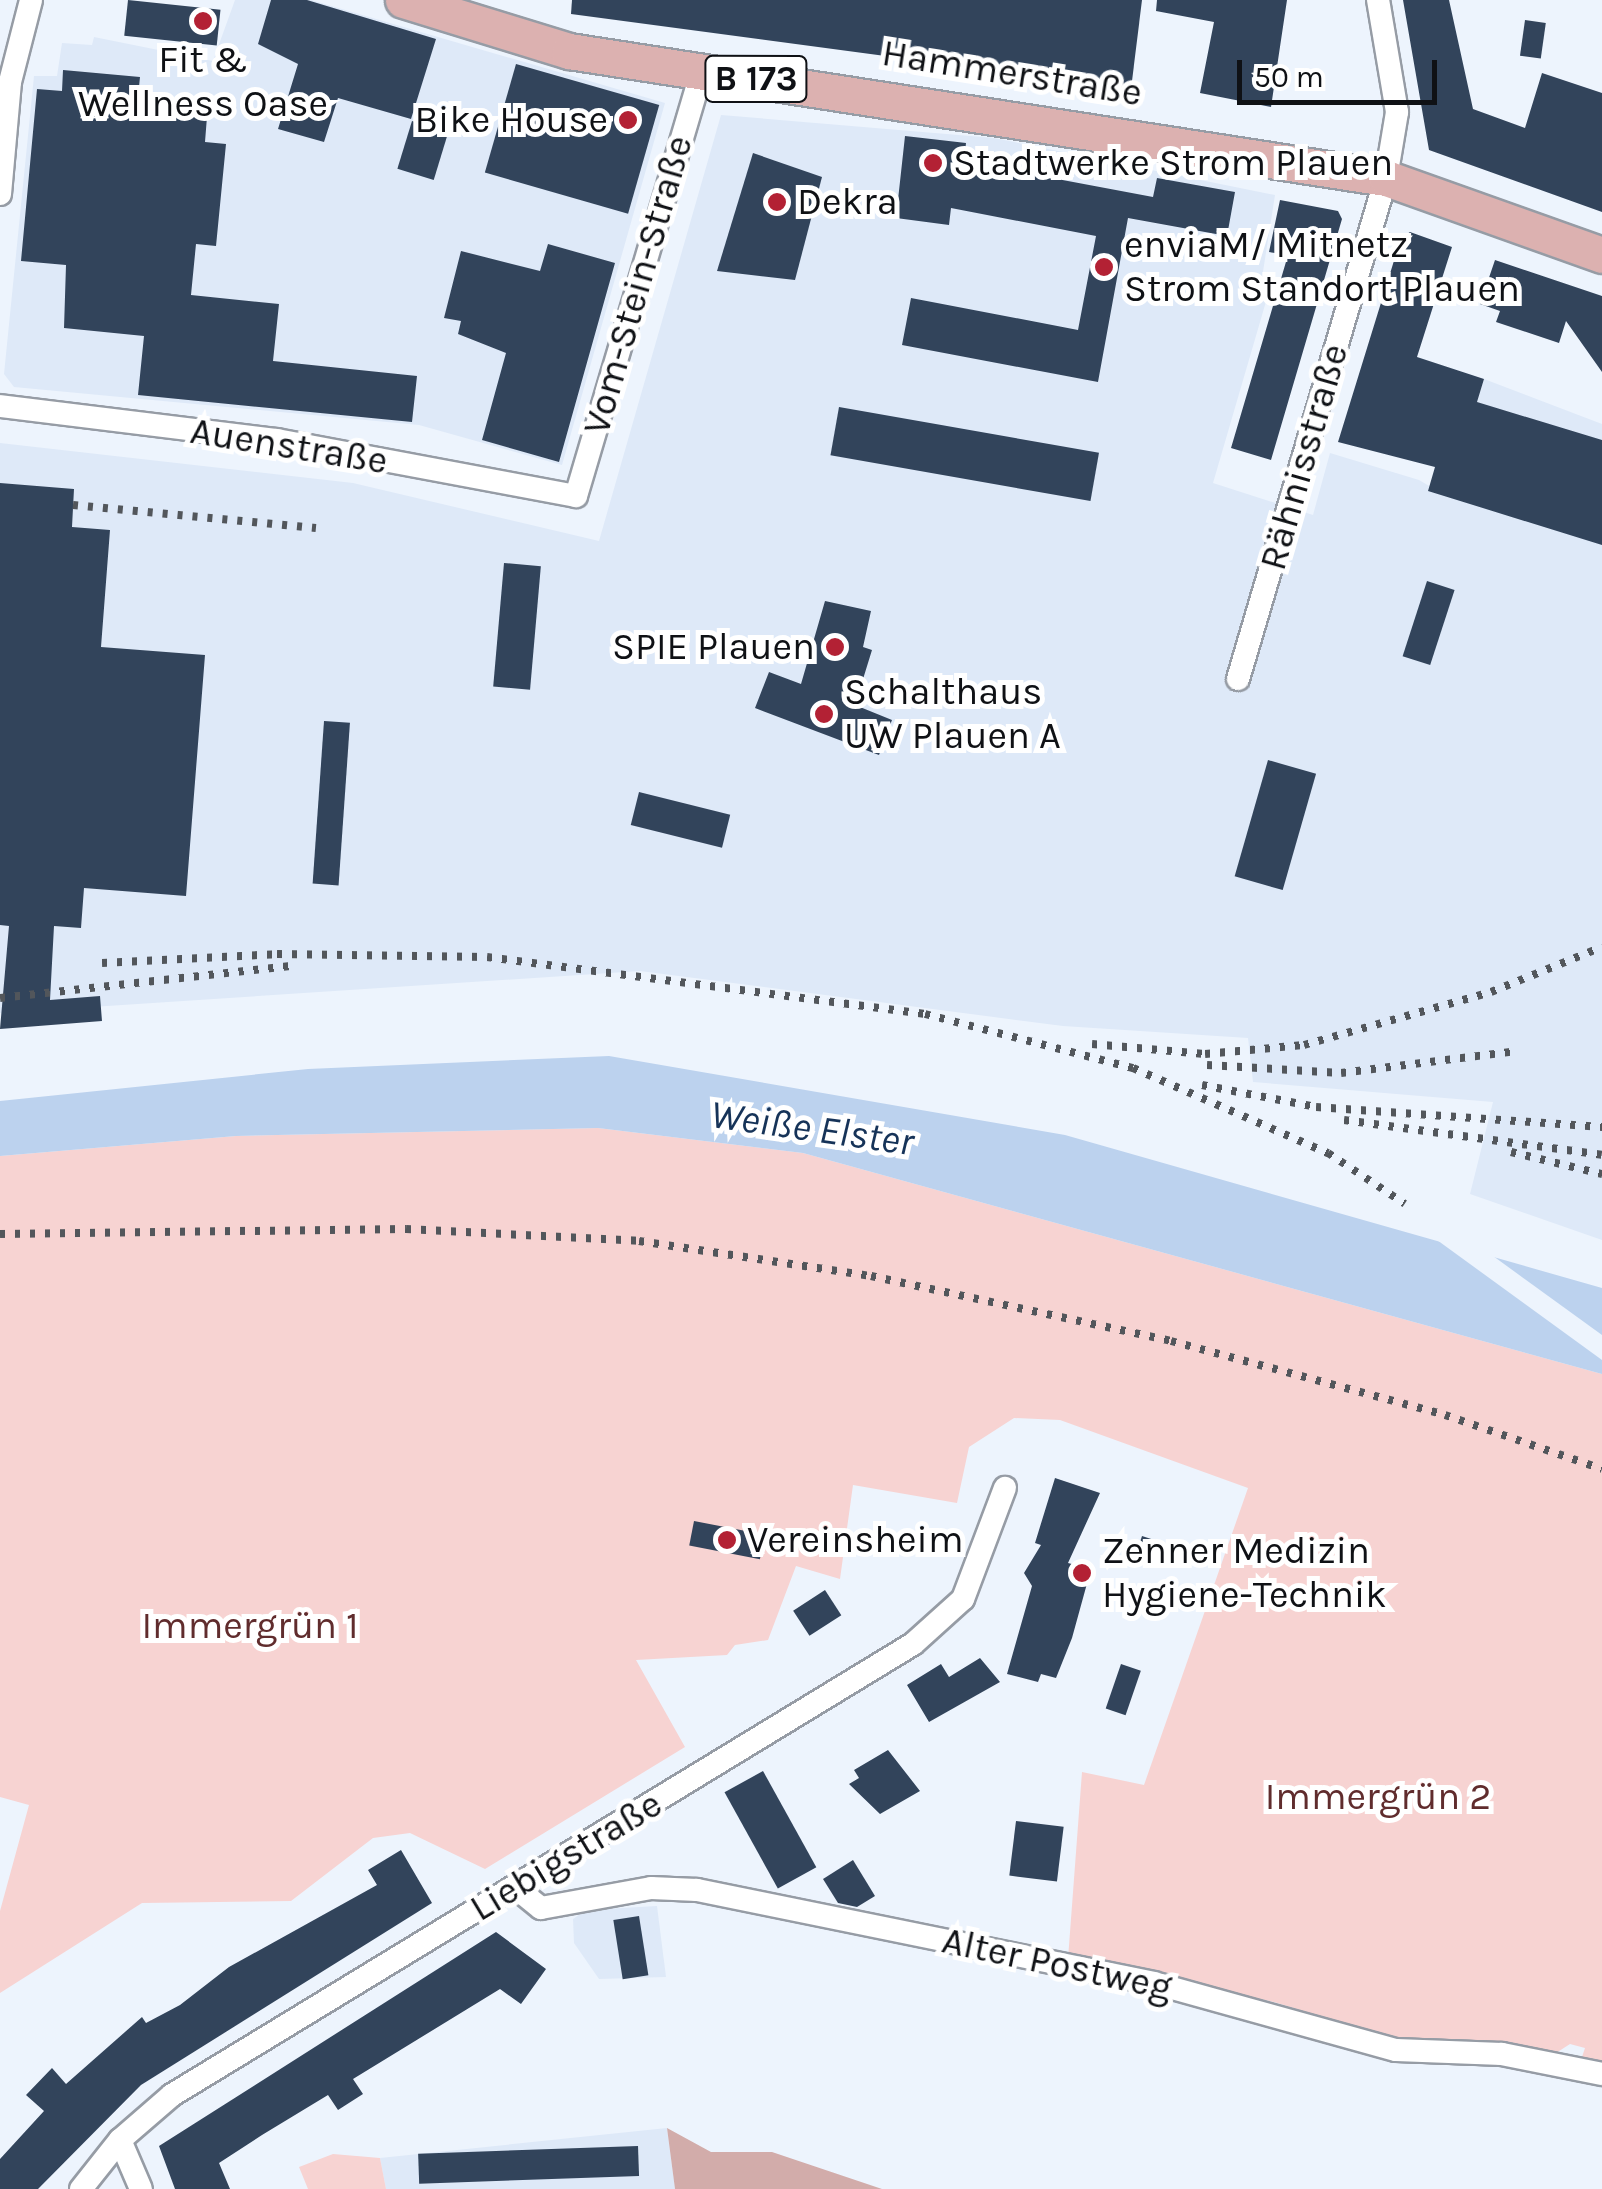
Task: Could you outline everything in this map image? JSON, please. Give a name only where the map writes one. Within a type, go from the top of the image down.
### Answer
[{"type":"main road","name":"Hammerstraße","points":[[403,0],[568,51],[701,73],[871,92],[1386,178],[1602,255]]},
{"type":"street","points":[[0,194],[10,82],[31,0]]},
{"type":"street","name":"Rähnisstraße","points":[[1238,679],[1386,178],[1396,112],[1378,0]]},
{"type":"street","name":"Vom-Stein-Straße","points":[[576,496],[701,73]]},
{"type":"street","name":"Auenstraße","points":[[0,406],[277,440],[576,496]]},
{"type":"street","name":"Liebigstraße","points":[[81,2189],[120,2140],[172,2095],[913,1644],[963,1599],[1005,1488]]},
{"type":"street","name":"Alter Postweg","points":[[516,1888],[541,1908],[651,1888],[697,1890],[1154,1983],[1396,2050],[1502,2054],[1602,2074]]},
{"type":"street","points":[[120,2140],[141,2189]]},
{"type":"shaded area","points":[[235,0],[311,0],[665,103],[562,465],[419,425],[14,387],[4,374],[34,76],[57,76],[62,43],[92,45],[94,37],[213,61]]},
{"type":"shaded area","points":[[721,115],[994,138],[1275,195],[1262,278],[1272,281],[1213,483],[1313,515],[1330,453],[1419,480],[1448,497],[1484,379],[1602,424],[1602,1240],[1470,1194],[1493,1102],[1253,1082],[1248,1038],[1063,1026],[640,971],[0,1013],[0,443],[353,483],[599,541]]},
{"type":"shaded area","points":[[657,1906],[666,1977],[599,1979],[574,1943],[573,1919],[586,1910]]},
{"type":"shaded area","points":[[667,2128],[675,2189],[386,2189],[380,2158]]},
{"type":"shaded area","points":[[667,2128],[711,2152],[772,2152],[882,2189],[675,2189]]},
{"type":"green space","points":[[598,1128],[803,1153],[1602,1374],[1602,2065],[1581,2060],[1585,2048],[1570,2044],[1556,2053],[1410,2044],[1274,2002],[1068,1959],[1082,1772],[1144,1785],[1248,1488],[1060,1420],[1014,1418],[969,1447],[957,1503],[853,1485],[840,1579],[796,1566],[768,1640],[735,1645],[727,1655],[636,1660],[685,1747],[485,1869],[410,1833],[373,1838],[291,1901],[142,1903],[0,1993],[0,1911],[29,1805],[0,1797],[0,1156],[236,1136]]},
{"type":"green space","points":[[333,2154],[380,2158],[386,2189],[308,2189],[299,2167]]},
{"type":"water","name":"Weiße Elster","points":[[609,1056],[1065,1135],[1602,1288],[1602,1374],[803,1153],[598,1128],[236,1136],[0,1156],[0,1101],[308,1069]]},
{"type":"pier","points":[[1426,1232],[1482,1248],[1602,1335],[1602,1360]]},
{"type":"building","points":[[128,0],[220,10],[217,46],[124,36]]},
{"type":"building","points":[[271,0],[307,0],[436,39],[411,119],[338,98],[324,142],[278,129],[298,64],[258,44]]},
{"type":"building","points":[[572,0],[1142,0],[1131,89],[571,14]]},
{"type":"building","points":[[1157,0],[1287,0],[1271,107],[1200,93],[1214,22],[1156,11]]},
{"type":"building","points":[[1403,0],[1449,0],[1473,109],[1525,128],[1542,73],[1602,93],[1602,212],[1429,150]]},
{"type":"building","points":[[1525,20],[1546,23],[1541,59],[1520,56]]},
{"type":"building","points":[[516,64],[659,105],[628,214],[485,173]]},
{"type":"building","points":[[63,70],[140,77],[138,97],[208,104],[205,142],[226,144],[216,246],[196,244],[191,295],[279,304],[273,361],[417,376],[412,422],[138,395],[144,336],[64,328],[66,265],[21,261],[37,89],[62,91]]},
{"type":"building","points":[[412,121],[448,132],[434,180],[397,169]]},
{"type":"building","name":"enviaM/ Mitnetz Strom Standort Plauen","points":[[905,136],[966,143],[963,171],[1002,178],[1004,169],[1153,197],[1157,178],[1235,192],[1227,236],[1128,218],[1098,382],[902,345],[911,298],[1078,330],[1096,236],[951,208],[949,225],[896,218]]},
{"type":"building","name":"Dekra","points":[[753,153],[822,177],[795,280],[717,271]]},
{"type":"building","points":[[1280,200],[1338,211],[1342,219],[1271,460],[1231,448],[1288,255],[1269,252]]},
{"type":"building","points":[[1410,232],[1452,247],[1417,357],[1484,379],[1477,402],[1602,440],[1602,545],[1428,491],[1435,467],[1338,442],[1401,238]]},
{"type":"building","points":[[548,244],[615,263],[559,462],[482,440],[506,353],[458,334],[461,321],[444,318],[461,251],[540,271]]},
{"type":"building","points":[[1495,260],[1602,296],[1602,372],[1566,321],[1559,343],[1496,322],[1500,311],[1480,304]]},
{"type":"building","points":[[839,407],[1099,453],[1090,501],[830,455]]},
{"type":"building","points":[[0,483],[74,489],[72,527],[110,530],[101,647],[205,655],[186,896],[84,888],[81,928],[54,926],[50,1000],[100,996],[102,1021],[0,1029],[9,926],[0,925]]},
{"type":"building","points":[[504,563],[541,566],[530,690],[493,687]]},
{"type":"building","points":[[1427,581],[1455,590],[1430,665],[1403,656]]},
{"type":"building","points":[[825,601],[871,611],[863,647],[872,650],[855,705],[892,720],[879,755],[755,708],[769,672],[801,684]]},
{"type":"building","points":[[324,721],[350,723],[339,885],[313,884]]},
{"type":"building","points":[[1268,760],[1316,774],[1283,890],[1235,876]]},
{"type":"building","points":[[639,792],[730,815],[722,848],[631,825]]},
{"type":"building","points":[[1055,1478],[1100,1493],[1068,1563],[1091,1569],[1072,1638],[1056,1678],[1041,1674],[1038,1682],[1007,1674],[1032,1586],[1024,1573],[1041,1545],[1035,1543]]},
{"type":"building","name":"Vereinsheim","points":[[694,1521],[765,1535],[760,1559],[689,1546]]},
{"type":"building","points":[[1142,1536],[1166,1544],[1160,1563],[1136,1555]]},
{"type":"building","points":[[825,1590],[841,1615],[809,1636],[793,1611]]},
{"type":"building","points":[[980,1658],[1000,1682],[929,1722],[907,1685],[941,1664],[949,1677]]},
{"type":"building","points":[[1121,1664],[1141,1671],[1126,1715],[1106,1708]]},
{"type":"building","points":[[888,1750],[920,1791],[880,1814],[849,1784],[859,1778],[854,1770]]},
{"type":"building","points":[[763,1771],[816,1867],[778,1889],[725,1792]]},
{"type":"building","points":[[1016,1821],[1064,1827],[1057,1881],[1009,1876]]},
{"type":"building","points":[[401,1850],[432,1903],[141,2085],[38,2189],[0,2189],[0,2159],[44,2111],[26,2095],[52,2068],[66,2084],[142,2017],[146,2023],[180,2005],[229,1967],[377,1885],[368,1870]]},
{"type":"building","points":[[853,1860],[875,1896],[857,1907],[838,1903],[823,1879]]},
{"type":"building","points":[[639,1916],[648,1975],[623,1979],[613,1920]]},
{"type":"building","points":[[496,1932],[546,1969],[521,2004],[500,1989],[353,2079],[363,2094],[338,2110],[328,2095],[262,2135],[219,2163],[230,2189],[175,2189],[159,2146]]},
{"type":"building","points":[[638,2146],[639,2176],[419,2184],[418,2154]]},
{"type":"railway","points":[[73,505],[316,528]]},
{"type":"railway","points":[[1092,1044],[1205,1054],[1304,1045],[1491,992],[1602,947]]},
{"type":"railway","points":[[102,963],[277,954],[487,957],[925,1014],[1133,1068],[1328,1153],[1405,1204]]},
{"type":"railway","points":[[0,998],[297,965]]},
{"type":"railway","points":[[1207,1065],[1341,1073],[1517,1051]]},
{"type":"railway","points":[[1202,1085],[1316,1107],[1602,1127]]},
{"type":"railway","points":[[1344,1120],[1602,1155]]},
{"type":"railway","points":[[1511,1152],[1602,1174]]},
{"type":"railway","points":[[0,1234],[406,1229],[639,1241],[871,1276],[1171,1341],[1445,1415],[1602,1469]]},
{"type":"place","name":"Fit & Wellness Oase","points":[[203,21]]},
{"type":"place","name":"Bike House","points":[[628,120]]},
{"type":"place","name":"Stadtwerke Strom Plauen","points":[[933,163]]},
{"type":"place","name":"Dekra","points":[[777,202]]},
{"type":"place","name":"enviaM/ Mitnetz Strom Standort Plauen","points":[[1104,267]]},
{"type":"place","name":"SPIE Plauen","points":[[835,647]]},
{"type":"place","name":"Schalthaus UW Plauen A","points":[[824,714]]},
{"type":"place","name":"Vereinsheim","points":[[727,1540]]},
{"type":"place","name":"Zenner Medizin Hygiene-Technik","points":[[1082,1573]]},
{"type":"park label","name":"Immergrün 1","points":[[250,1626]]},
{"type":"park label","name":"Immergrün 2","points":[[1378,1797]]}]
